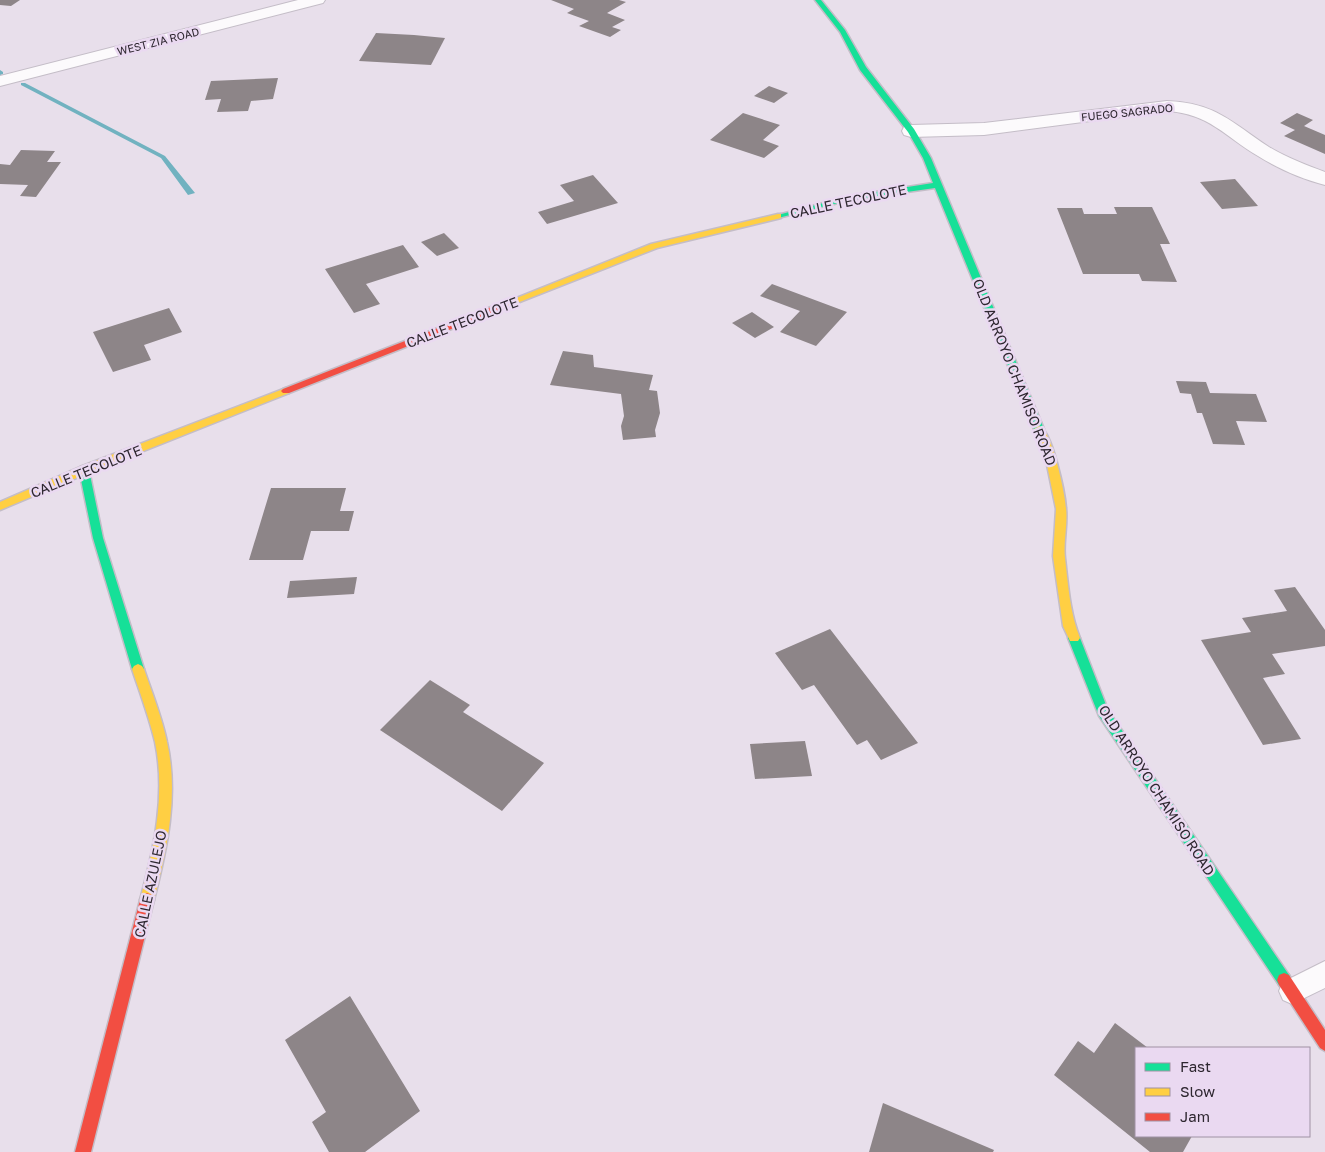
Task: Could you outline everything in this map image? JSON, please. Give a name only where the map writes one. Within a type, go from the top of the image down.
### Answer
[{"type":"street","name":"WEST ZIA ROAD","points":[[0,81],[317,0]]},
{"type":"street","name":"OLD ARROYO CHAMISO ROAD","points":[[818,0],[843,32],[863,68],[911,131],[928,158],[1050,455],[1061,509],[1059,556],[1069,626],[1103,712],[1292,991],[1325,1043]]},
{"type":"street","name":"FUEGO SAGRADO","points":[[911,131],[984,129],[1168,106],[1188,107],[1213,116],[1264,152],[1285,163],[1325,179]]},
{"type":"street","name":"CALLE TECOLOTE","points":[[0,506],[84,470],[654,246],[850,198],[939,185]]},
{"type":"street","name":"CALLE AZULEJO","points":[[83,1152],[160,850],[166,796],[163,752],[98,538],[84,470]]},
{"type":"lane","points":[[1292,991],[1325,974]]},
{"type":"building","points":[[0,0],[20,0],[11,6],[0,5]]},
{"type":"building","points":[[551,0],[619,0],[626,2],[607,13],[625,20],[612,27],[621,30],[610,37],[579,26],[589,21],[567,13],[574,9]]},
{"type":"building","points":[[376,33],[445,38],[431,65],[359,61]]},
{"type":"building","points":[[278,78],[273,99],[251,101],[248,111],[217,112],[221,99],[205,100],[211,81]]},
{"type":"building","points":[[769,86],[788,93],[774,103],[754,96]]},
{"type":"building","points":[[743,113],[780,125],[763,140],[779,146],[764,158],[710,140]]},
{"type":"building","points":[[1297,113],[1313,120],[1304,126],[1325,135],[1325,154],[1284,136],[1295,130],[1280,123]]},
{"type":"building","points":[[21,150],[55,151],[47,162],[61,162],[36,197],[20,196],[28,185],[0,184],[0,164],[10,165]]},
{"type":"building","points":[[593,175],[618,203],[547,224],[538,212],[574,201],[560,185]]},
{"type":"building","points":[[1235,179],[1258,206],[1222,209],[1200,182]]},
{"type":"building","points":[[1114,207],[1152,207],[1170,244],[1160,244],[1177,282],[1142,281],[1139,274],[1083,274],[1057,208],[1082,208],[1084,214],[1117,214]]},
{"type":"building","points":[[444,233],[459,248],[437,256],[421,242]]},
{"type":"building","points":[[403,245],[419,267],[366,284],[380,304],[354,313],[325,269]]},
{"type":"building","points":[[772,284],[847,312],[816,346],[780,332],[800,311],[760,296]]},
{"type":"building","points":[[169,308],[182,332],[144,345],[151,360],[113,372],[93,332]]},
{"type":"building","points":[[752,312],[774,327],[755,338],[732,323]]},
{"type":"building","points":[[563,351],[593,355],[594,367],[653,375],[649,390],[657,391],[660,413],[655,430],[656,437],[623,440],[621,426],[624,416],[621,394],[550,385]]},
{"type":"building","points":[[1176,381],[1206,382],[1210,393],[1256,394],[1267,422],[1236,421],[1245,445],[1213,444],[1202,413],[1197,413],[1191,394],[1180,393]]},
{"type":"building","points":[[271,488],[346,488],[340,511],[354,511],[349,531],[311,531],[303,560],[249,560]]},
{"type":"building","points":[[357,577],[354,594],[287,598],[290,581]]},
{"type":"building","points":[[1295,587],[1325,630],[1325,646],[1272,654],[1285,674],[1263,678],[1301,739],[1263,745],[1201,640],[1251,632],[1242,618],[1287,611],[1274,590]]},
{"type":"building","points":[[830,629],[918,743],[881,760],[867,740],[857,745],[814,685],[802,690],[775,653]]},
{"type":"building","points":[[430,680],[470,705],[463,712],[544,763],[502,811],[380,730]]},
{"type":"building","points":[[805,741],[812,776],[755,779],[750,744]]},
{"type":"building","points":[[350,996],[420,1111],[365,1152],[329,1152],[312,1122],[326,1112],[285,1040]]},
{"type":"building","points":[[1115,1023],[1147,1047],[1135,1047],[1135,1137],[1191,1137],[1183,1152],[1150,1152],[1054,1075],[1078,1041],[1094,1053]]},
{"type":"building","points":[[883,1103],[994,1150],[993,1152],[869,1152]]},
{"type":"waterway","points":[[23,84],[163,157],[191,193]]},
{"type":"traffic: fast","points":[[818,0],[843,31],[863,68],[911,131],[927,158],[1039,429]]},
{"type":"traffic: fast","points":[[778,216],[850,198],[939,185]]},
{"type":"traffic: fast","points":[[84,470],[98,538],[138,669]]},
{"type":"traffic: fast","points":[[1074,638],[1103,712],[1284,980]]},
{"type":"traffic: slow","points":[[504,305],[654,246],[778,216]]},
{"type":"traffic: slow","points":[[0,506],[84,470],[286,391]]},
{"type":"traffic: slow","points":[[1039,429],[1050,455],[1061,509],[1059,556],[1069,626],[1074,638]]},
{"type":"traffic: slow","points":[[138,669],[159,732],[166,790],[160,845],[147,900]]},
{"type":"traffic: jam","points":[[286,391],[504,305]]},
{"type":"traffic: jam","points":[[83,1152],[147,900]]},
{"type":"traffic: jam","points":[[1284,980],[1325,1043]]}]
